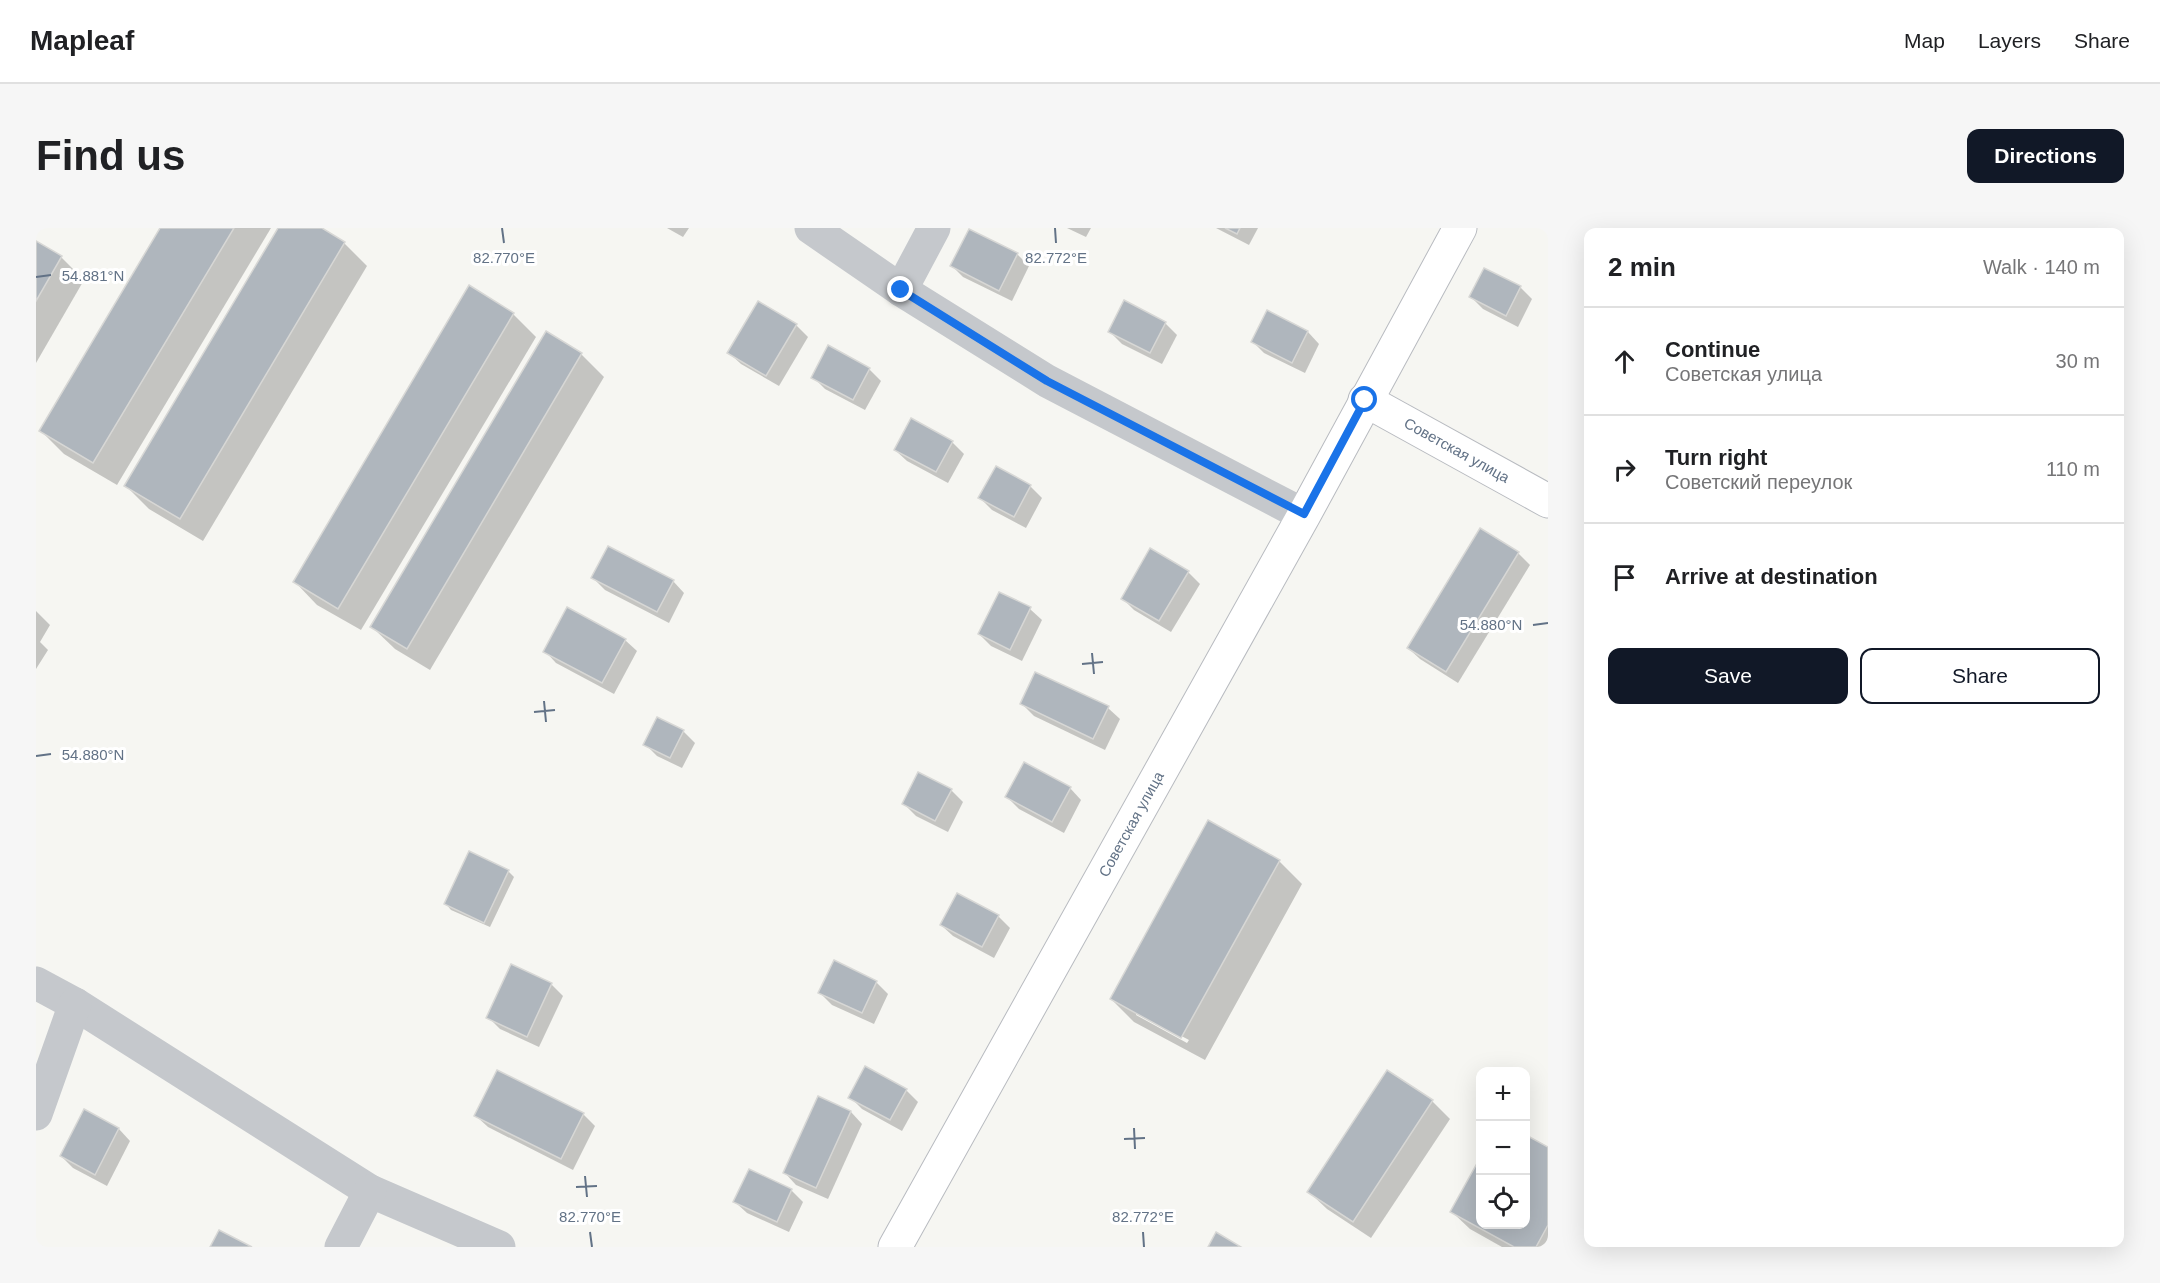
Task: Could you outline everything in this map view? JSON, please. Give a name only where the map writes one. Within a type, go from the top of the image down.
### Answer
[{"type":"main road","name":"Советская улица","points":[[895,1247],[1304,514],[1460,228]]},
{"type":"main road","name":"Советская улица","points":[[1365,400],[1548,501]]},
{"type":"street","points":[[811,228],[901,290],[1047,381],[1304,514]]},
{"type":"street","points":[[901,290],[934,228]]},
{"type":"street","points":[[36,983],[75,1004],[370,1191],[499,1247]]},
{"type":"street","points":[[36,1114],[75,1004]]},
{"type":"street","points":[[341,1247],[370,1191]]},
{"type":"building","points":[[160,228],[234,228],[93,463],[39,431]]},
{"type":"building","points":[[278,228],[322,228],[345,242],[180,519],[124,486]]},
{"type":"building","points":[[1225,228],[1240,228],[1237,234]]},
{"type":"building","points":[[969,229],[1018,253],[999,291],[950,266]]},
{"type":"building","points":[[36,241],[62,256],[36,301]]},
{"type":"building","points":[[1484,268],[1521,286],[1506,316],[1469,297]]},
{"type":"building","points":[[469,285],[514,313],[338,609],[293,582]]},
{"type":"building","points":[[1124,300],[1166,322],[1150,353],[1108,332]]},
{"type":"building","points":[[758,301],[797,324],[766,376],[727,353]]},
{"type":"building","points":[[1267,310],[1308,331],[1292,363],[1251,342]]},
{"type":"building","points":[[546,331],[582,353],[407,649],[370,627]]},
{"type":"building","points":[[828,345],[870,368],[853,400],[811,378]]},
{"type":"building","points":[[911,418],[953,441],[936,472],[894,450]]},
{"type":"building","points":[[996,466],[1031,485],[1014,517],[978,498]]},
{"type":"building","points":[[1480,528],[1519,552],[1446,672],[1407,648]]},
{"type":"building","points":[[608,546],[674,580],[657,612],[591,578]]},
{"type":"building","points":[[1150,548],[1189,571],[1159,621],[1121,599]]},
{"type":"building","points":[[999,592],[1031,607],[1010,650],[978,634]]},
{"type":"building","points":[[567,607],[626,639],[602,683],[543,652]]},
{"type":"building","points":[[1035,672],[1109,706],[1093,739],[1020,704]]},
{"type":"building","points":[[657,717],[684,730],[670,758],[643,745]]},
{"type":"building","points":[[1024,762],[1071,787],[1052,822],[1005,797]]},
{"type":"building","points":[[918,772],[952,789],[935,821],[902,804]]},
{"type":"building","points":[[1208,820],[1280,860],[1181,1038],[1110,999]]},
{"type":"building","points":[[469,851],[509,870],[484,923],[444,904]]},
{"type":"building","points":[[957,893],[999,915],[982,947],[940,925]]},
{"type":"building","points":[[834,960],[877,981],[862,1013],[818,993]]},
{"type":"building","points":[[511,964],[552,983],[527,1037],[486,1018]]},
{"type":"building","points":[[865,1066],[907,1089],[890,1120],[848,1098]]},
{"type":"building","points":[[497,1070],[584,1113],[561,1159],[474,1116]]},
{"type":"building","points":[[1387,1070],[1433,1100],[1353,1222],[1307,1192]]},
{"type":"building","points":[[818,1096],[851,1111],[816,1188],[783,1173]]},
{"type":"building","points":[[84,1109],[119,1128],[95,1175],[60,1156]]},
{"type":"building","points":[[1530,1137],[1548,1147],[1548,1225],[1536,1247],[1514,1247],[1481,1229],[1530,1229]]},
{"type":"building","points":[[1476,1165],[1476,1226],[1450,1212]]},
{"type":"building","points":[[749,1169],[792,1189],[777,1222],[733,1202]]},
{"type":"building","points":[[219,1230],[252,1247],[210,1247]]},
{"type":"building","points":[[1216,1232],[1241,1247],[1208,1247]]},
{"type":"route","points":[[901,290],[1047,381],[1304,514],[1365,400]]}]
